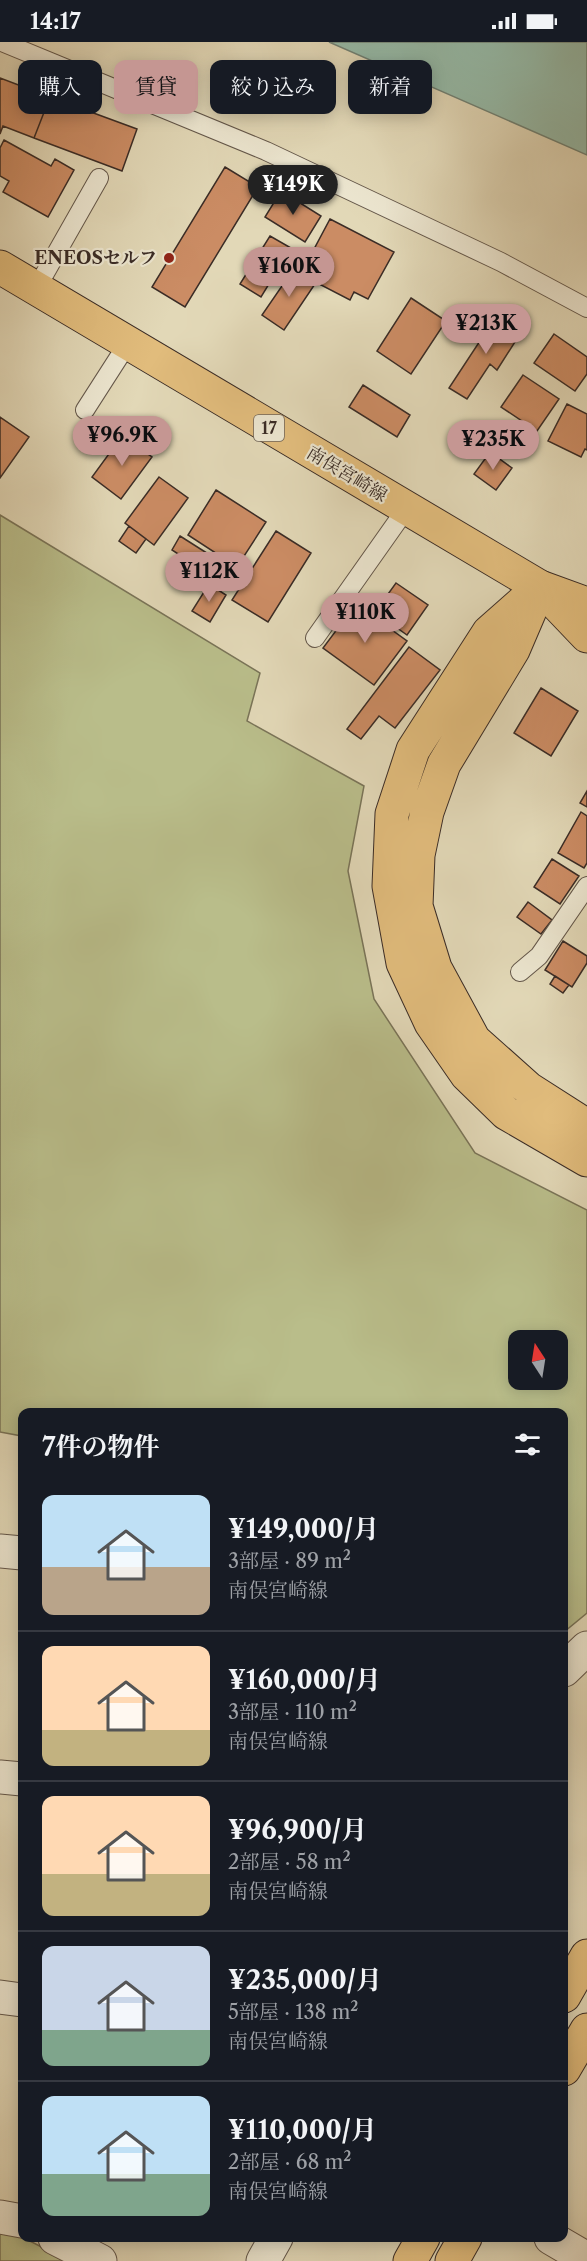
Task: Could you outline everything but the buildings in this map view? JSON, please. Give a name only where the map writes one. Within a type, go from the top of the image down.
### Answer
[{"type":"main road","name":"南俣宮崎線","points":[[0,267],[540,587],[587,604]]},
{"type":"main road","name":"南俣宮崎線","points":[[540,587],[587,636]]},
{"type":"main road","points":[[540,587],[513,650],[444,764],[427,812],[418,855],[416,906],[435,969],[474,1041],[529,1089],[587,1126]]},
{"type":"main road","points":[[540,587],[489,632],[413,750],[392,814],[389,886],[403,963],[431,1023],[467,1075],[506,1113],[587,1160]]},
{"type":"main road","points":[[568,1989],[587,1956]]},
{"type":"main road","points":[[568,2062],[587,2030]]},
{"type":"main road","points":[[410,2261],[421,2242]]},
{"type":"main road","points":[[452,2261],[463,2242]]},
{"type":"street","points":[[0,1551],[18,1553]]},
{"type":"street","points":[[568,1666],[587,1648]]},
{"type":"street","points":[[0,1777],[18,1779]]},
{"type":"street","points":[[0,1997],[18,1999]]},
{"type":"street","points":[[0,2217],[18,2220]]},
{"type":"street","points":[[63,2242],[100,2261]]},
{"type":"street","points":[[263,2261],[274,2242]]},
{"type":"street","points":[[558,2242],[587,2259]]},
{"type":"lane","points":[[2,42],[266,151],[501,262],[587,308]]},
{"type":"lane","points":[[36,289],[99,178]]},
{"type":"lane","points":[[85,410],[128,344]]},
{"type":"lane","points":[[315,638],[406,509]]},
{"type":"lane","points":[[520,972],[539,956],[587,886]]},
{"type":"shaded area","points":[[329,42],[587,42],[587,155],[432,87],[432,60],[370,60]]},
{"type":"shaded area","points":[[0,515],[260,673],[247,721],[364,786],[348,871],[374,999],[475,1153],[587,1210],[587,1613],[568,1629],[568,1408],[18,1408],[18,1435],[0,1432]]},
{"type":"shaded area","points":[[0,2229],[18,2236],[18,2242],[32,2242],[69,2261],[0,2261]]},
{"type":"place","name":"ENEOSセルフ","points":[[169,258]]}]
